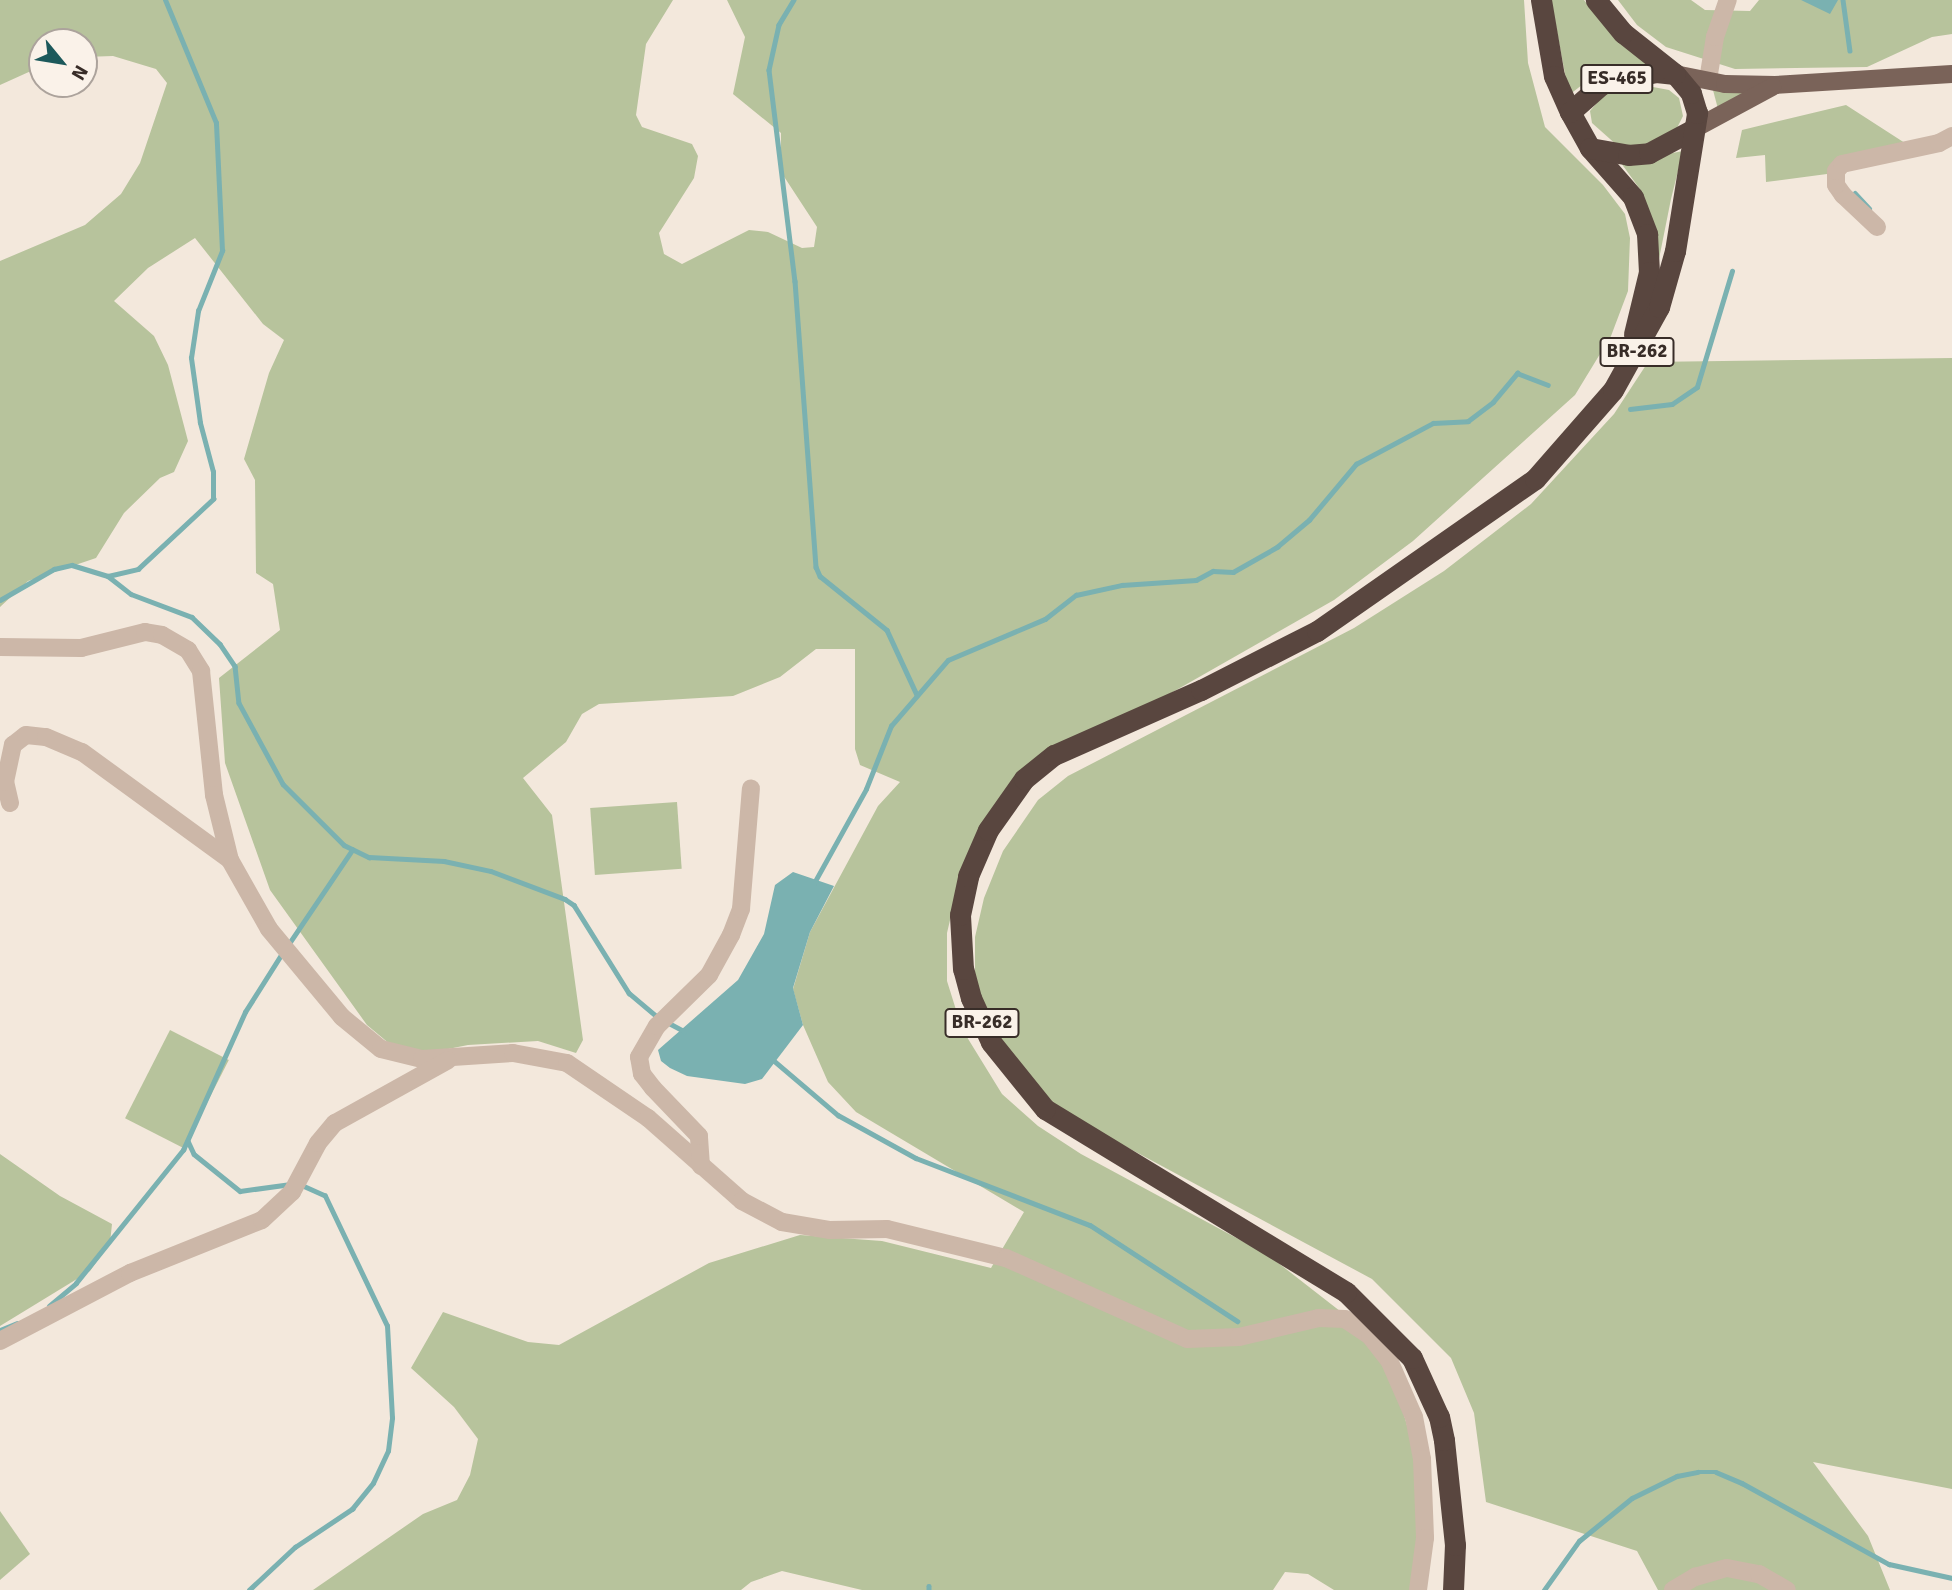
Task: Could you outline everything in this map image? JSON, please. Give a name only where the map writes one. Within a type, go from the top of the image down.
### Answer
[{"type":"highway","name":"BR-262","points":[[1480,517],[1582,413],[1631,340],[1642,312],[1649,272],[1647,234],[1633,197],[1590,148],[1554,76],[1541,0]]},
{"type":"highway","name":"BR-262","points":[[1453,1590],[1455,1545],[1444,1440],[1439,1417],[1412,1358],[1346,1292],[1045,1109],[991,1042],[971,998],[963,969],[960,915],[968,876],[988,830],[1024,779],[1054,755],[1201,690],[1317,631],[1535,479],[1571,442],[1613,390],[1644,340],[1675,251],[1697,113],[1690,93],[1675,74],[1623,33],[1596,0]]},
{"type":"highway","name":"ES-465","points":[[1570,112],[1602,84],[1657,72],[1675,74]]},
{"type":"highway","name":"ES-465","points":[[1590,148],[1628,155],[1649,153],[1694,130]]},
{"type":"main road","name":"ES-465","points":[[1675,74],[1708,80],[1775,85],[1952,74]]},
{"type":"main road","name":"ES-465","points":[[1694,130],[1775,85]]},
{"type":"street","points":[[1708,80],[1712,46],[1728,0]]},
{"type":"street","points":[[1877,227],[1843,195],[1836,185],[1836,171],[1842,164],[1940,143],[1952,136]]},
{"type":"street","points":[[0,648],[81,648],[145,632],[162,635],[188,650],[201,671],[214,795],[230,860],[270,929],[363,1038],[400,1056],[513,1053],[568,1063],[648,1118],[742,1201],[782,1222],[830,1230],[887,1228],[1006,1258],[1187,1339],[1239,1337],[1319,1318],[1345,1319],[1370,1336],[1389,1360],[1414,1417],[1422,1460],[1425,1538],[1418,1590]]},
{"type":"street","points":[[10,803],[5,782],[13,745],[26,736],[46,737],[82,752],[230,860]]},
{"type":"street","points":[[701,1166],[699,1136],[642,1074],[639,1057],[657,1026],[709,975],[731,935],[741,909],[751,788]]},
{"type":"street","points":[[0,1341],[130,1273],[262,1220],[292,1192],[318,1143],[335,1123],[454,1056]]},
{"type":"street","points":[[1673,1590],[1695,1577],[1727,1568],[1759,1574],[1787,1590]]},
{"type":"green space","points":[[0,0],[673,0],[646,44],[636,115],[642,127],[692,144],[698,156],[694,178],[659,233],[664,254],[682,264],[749,230],[768,232],[802,248],[814,247],[817,227],[781,172],[781,133],[733,94],[745,37],[727,0],[1524,0],[1528,63],[1545,127],[1603,185],[1625,214],[1630,238],[1628,291],[1611,336],[1575,395],[1413,541],[1334,600],[1150,705],[1053,752],[957,890],[947,933],[947,981],[962,1029],[1002,1094],[1038,1126],[1081,1154],[1268,1255],[1372,1336],[1389,1363],[1428,1498],[1425,1590],[1334,1590],[1308,1574],[1285,1572],[1273,1590],[862,1590],[782,1571],[751,1582],[741,1590],[313,1590],[423,1514],[457,1500],[470,1475],[478,1439],[454,1407],[411,1368],[443,1312],[528,1342],[559,1345],[709,1263],[800,1235],[882,1241],[991,1268],[1024,1212],[856,1112],[828,1082],[803,1025],[793,989],[810,932],[878,806],[900,782],[860,765],[855,749],[855,649],[816,649],[780,677],[733,696],[599,704],[582,714],[566,742],[523,778],[552,815],[583,1040],[576,1053],[538,1041],[468,1045],[423,1054],[391,1045],[367,1025],[270,890],[225,763],[219,678],[280,630],[273,584],[256,573],[255,480],[244,459],[269,373],[284,340],[263,324],[195,238],[148,268],[114,301],[154,336],[168,365],[188,441],[174,472],[160,478],[124,513],[96,558],[28,581],[0,607],[0,261],[85,225],[121,194],[140,163],[167,83],[156,69],[113,56],[98,57],[98,28],[28,28],[28,72],[0,85]]},
{"type":"green space","points":[[1551,0],[1584,0],[1614,37],[1653,66],[1624,67],[1591,78],[1569,95]]},
{"type":"green space","points":[[1618,0],[1691,0],[1705,10],[1750,11],[1759,0],[1952,0],[1952,34],[1932,37],[1867,67],[1735,69],[1666,47],[1637,25]]},
{"type":"green space","points":[[1637,84],[1669,90],[1679,98],[1683,116],[1675,132],[1637,147],[1619,147],[1592,123],[1590,111],[1607,91]]},
{"type":"green space","points":[[1713,90],[1747,93],[1718,109]]},
{"type":"green space","points":[[1846,105],[1908,145],[1842,172],[1766,182],[1765,155],[1736,158],[1742,130]]},
{"type":"green space","points":[[1683,151],[1649,309],[1651,230],[1642,192],[1621,163]]},
{"type":"green space","points":[[1952,358],[1952,1489],[1813,1462],[1868,1536],[1890,1590],[1658,1590],[1637,1551],[1486,1502],[1474,1413],[1451,1358],[1372,1279],[1095,1130],[1055,1104],[1023,1075],[988,1019],[975,977],[975,937],[984,898],[1003,851],[1038,800],[1068,776],[1354,628],[1444,571],[1531,504],[1614,414],[1648,362]]},
{"type":"green space","points":[[677,802],[682,869],[595,875],[590,808]]},
{"type":"green space","points":[[170,1030],[229,1060],[184,1148],[125,1118]]},
{"type":"green space","points":[[0,1154],[60,1196],[112,1224],[110,1243],[90,1271],[0,1326]]},
{"type":"green space","points":[[0,1511],[30,1554],[0,1580]]},
{"type":"water","points":[[1801,0],[1838,0],[1830,14]]},
{"type":"water","points":[[793,872],[834,886],[810,932],[793,988],[803,1025],[762,1079],[745,1084],[687,1076],[670,1068],[661,1061],[658,1050],[738,980],[764,934],[775,885]]},
{"type":"waterway","points":[[0,600],[54,569],[72,565],[108,576],[138,569],[213,499],[213,472],[200,423],[191,358],[198,311],[222,251],[216,123],[165,0]]},
{"type":"waterway","points":[[794,0],[779,25],[769,70],[795,281],[816,567],[820,576],[887,630],[917,695]]},
{"type":"waterway","points":[[1843,0],[1850,51]]},
{"type":"waterway","points":[[1855,193],[1869,208]]},
{"type":"waterway","points":[[1630,409],[1672,404],[1697,387],[1732,271]]},
{"type":"waterway","points":[[814,883],[866,789],[891,726],[948,660],[1045,619],[1076,595],[1122,585],[1196,580],[1213,571],[1233,572],[1277,547],[1309,520],[1356,464],[1433,423],[1468,421],[1493,402],[1517,373],[1548,385]]},
{"type":"waterway","points":[[108,576],[131,594],[192,617],[220,644],[235,666],[239,703],[283,784],[344,845],[369,857],[444,861],[491,871],[565,899],[574,905],[629,993],[659,1018]]},
{"type":"waterway","points":[[288,945],[352,850]]},
{"type":"waterway","points":[[49,1306],[76,1283],[183,1150],[245,1012],[283,952]]},
{"type":"waterway","points":[[667,1022],[684,1031]]},
{"type":"waterway","points":[[772,1059],[838,1115],[916,1158],[1090,1225],[1237,1321]]},
{"type":"waterway","points":[[188,1141],[194,1154],[240,1191],[291,1184]]},
{"type":"waterway","points":[[249,1590],[295,1547],[352,1509],[373,1483],[388,1451],[392,1418],[387,1326],[325,1196],[300,1185]]},
{"type":"waterway","points":[[0,1330],[17,1323]]},
{"type":"waterway","points":[[1544,1590],[1579,1541],[1632,1498],[1677,1476],[1698,1472],[1716,1472],[1742,1483],[1889,1564],[1952,1578]]}]
